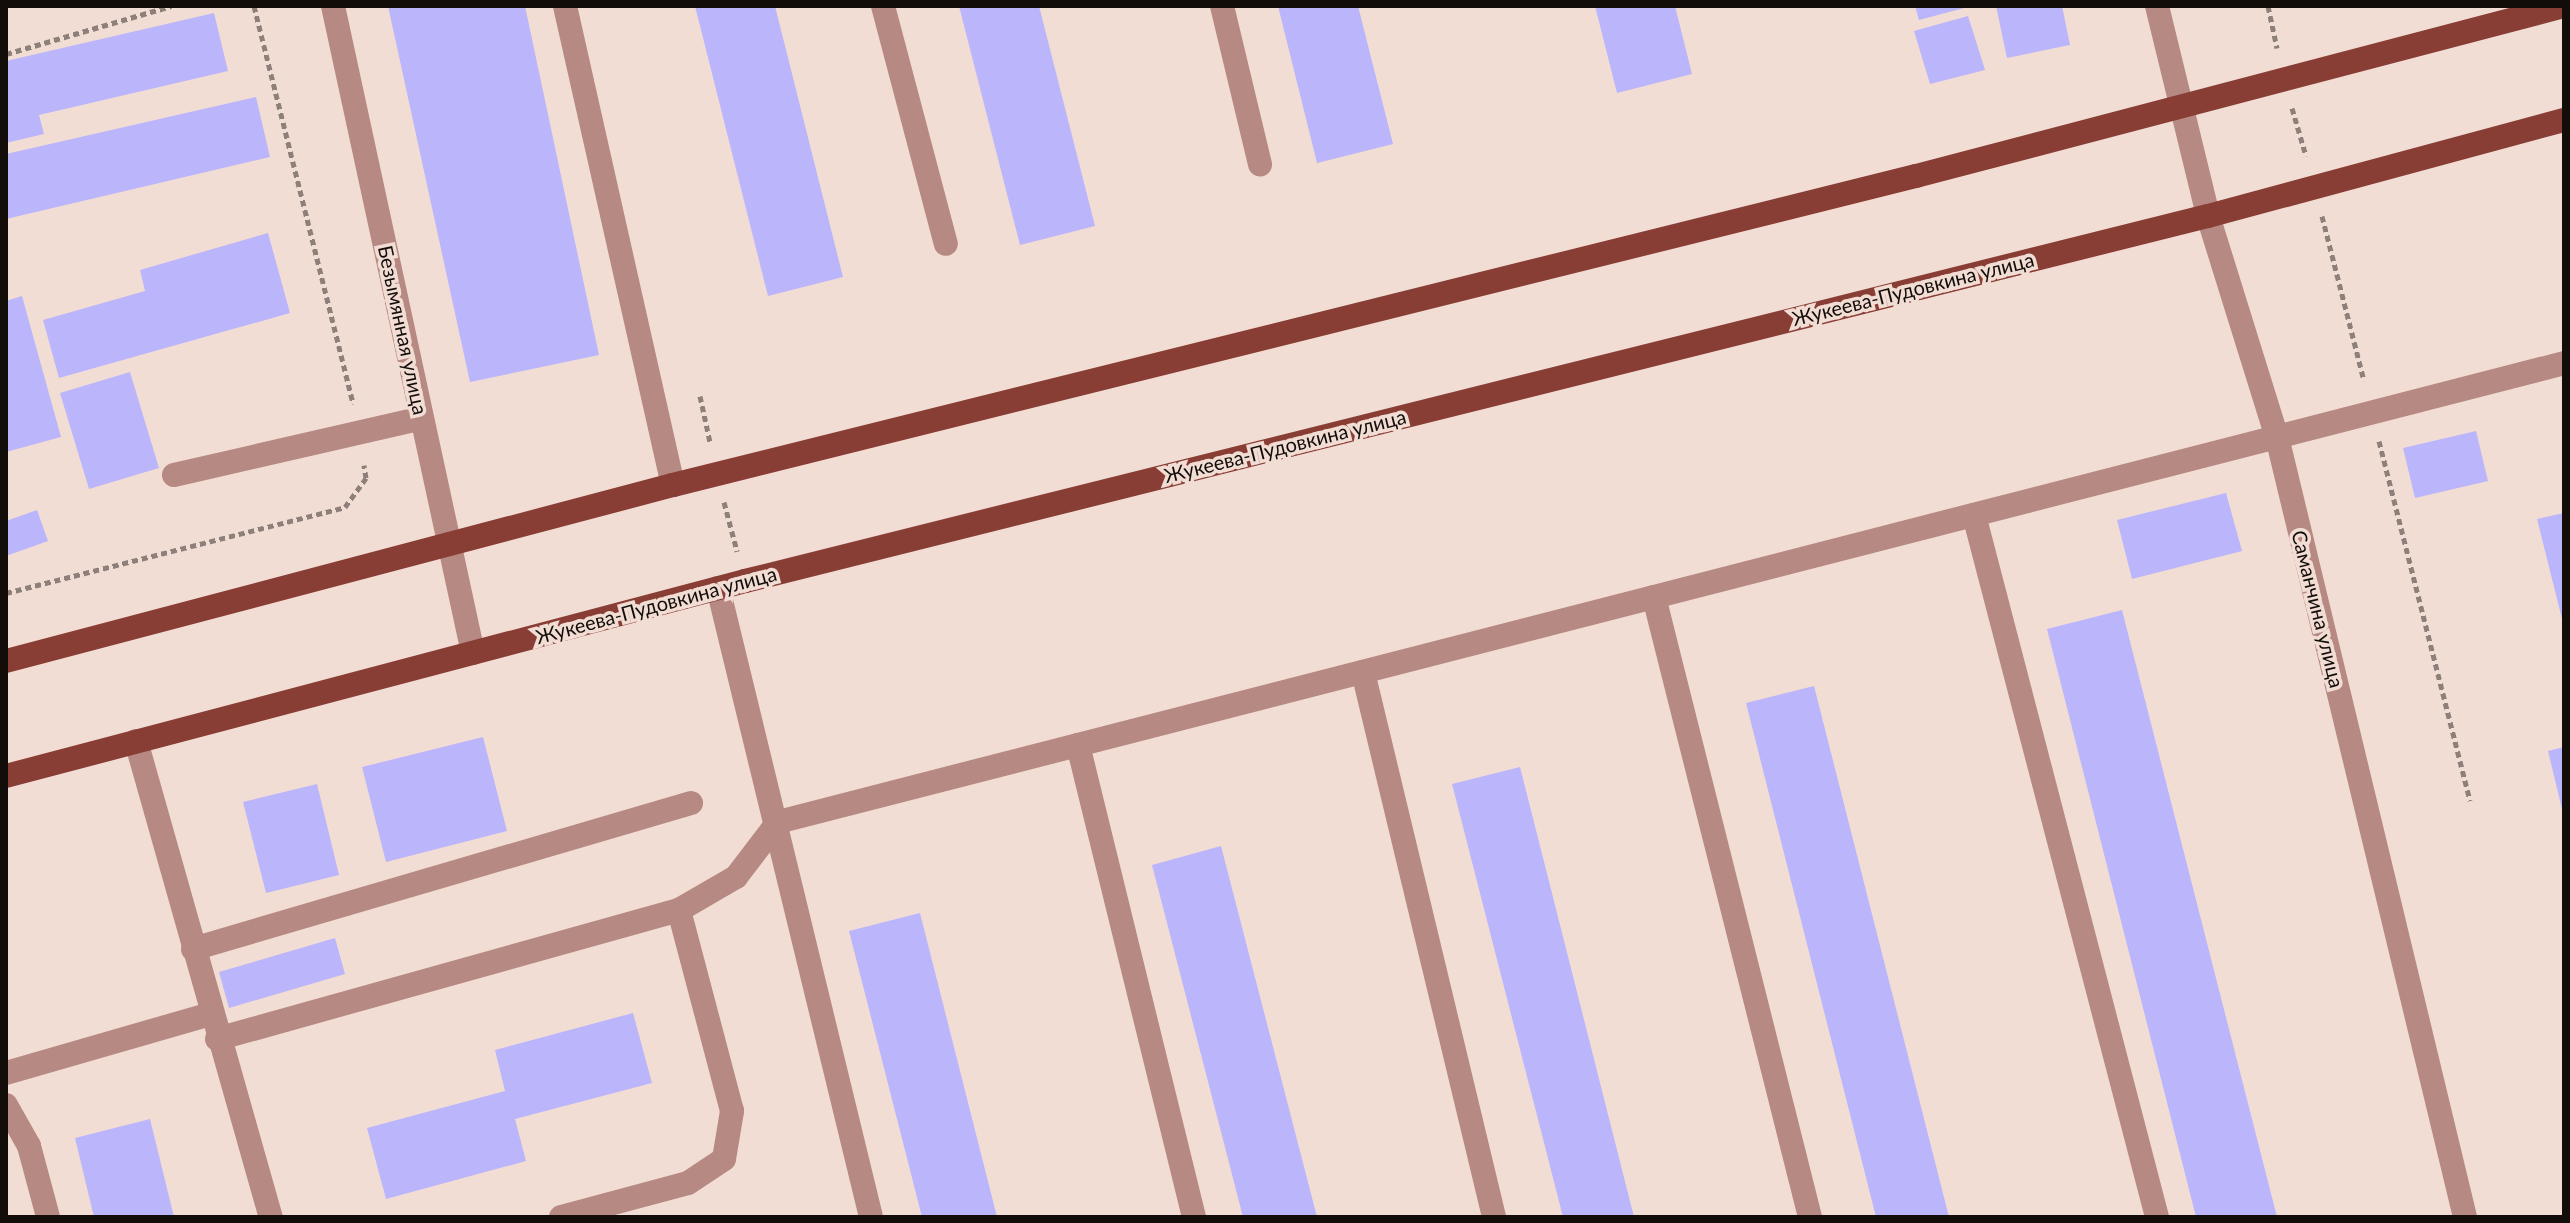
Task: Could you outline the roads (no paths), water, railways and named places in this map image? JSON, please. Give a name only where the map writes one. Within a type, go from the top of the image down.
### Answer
[{"type":"main road","points":[[6,661],[673,485],[2183,108],[2564,6]]},
{"type":"main road","name":"Жукеева-Пудовкина улица","points":[[6,776],[745,581],[2208,216],[2564,120]]},
{"type":"street","name":"Безымянная улица","points":[[333,6],[473,653]]},
{"type":"street","points":[[565,6],[673,485]]},
{"type":"street","points":[[883,6],[946,244]]},
{"type":"street","points":[[1222,6],[1260,164]]},
{"type":"street","name":"Саманчина улица","points":[[2157,6],[2208,216],[2277,437],[2465,1217]]},
{"type":"street","points":[[217,1039],[679,910],[736,877],[778,822],[2564,363]]},
{"type":"street","points":[[174,475],[422,418]]},
{"type":"street","points":[[1974,515],[2157,1217]]},
{"type":"street","points":[[718,588],[778,822],[871,1217]]},
{"type":"street","points":[[1654,597],[1810,1217]]},
{"type":"street","points":[[1363,672],[1494,1217]]},
{"type":"street","points":[[136,741],[217,1039],[271,1217]]},
{"type":"street","points":[[1078,745],[1194,1217]]},
{"type":"street","points":[[193,949],[691,803]]},
{"type":"street","points":[[561,1217],[688,1183],[724,1159],[732,1111],[679,910]]},
{"type":"street","points":[[6,1073],[211,1014]]},
{"type":"street","points":[[6,1105],[29,1146],[48,1217]]}]
